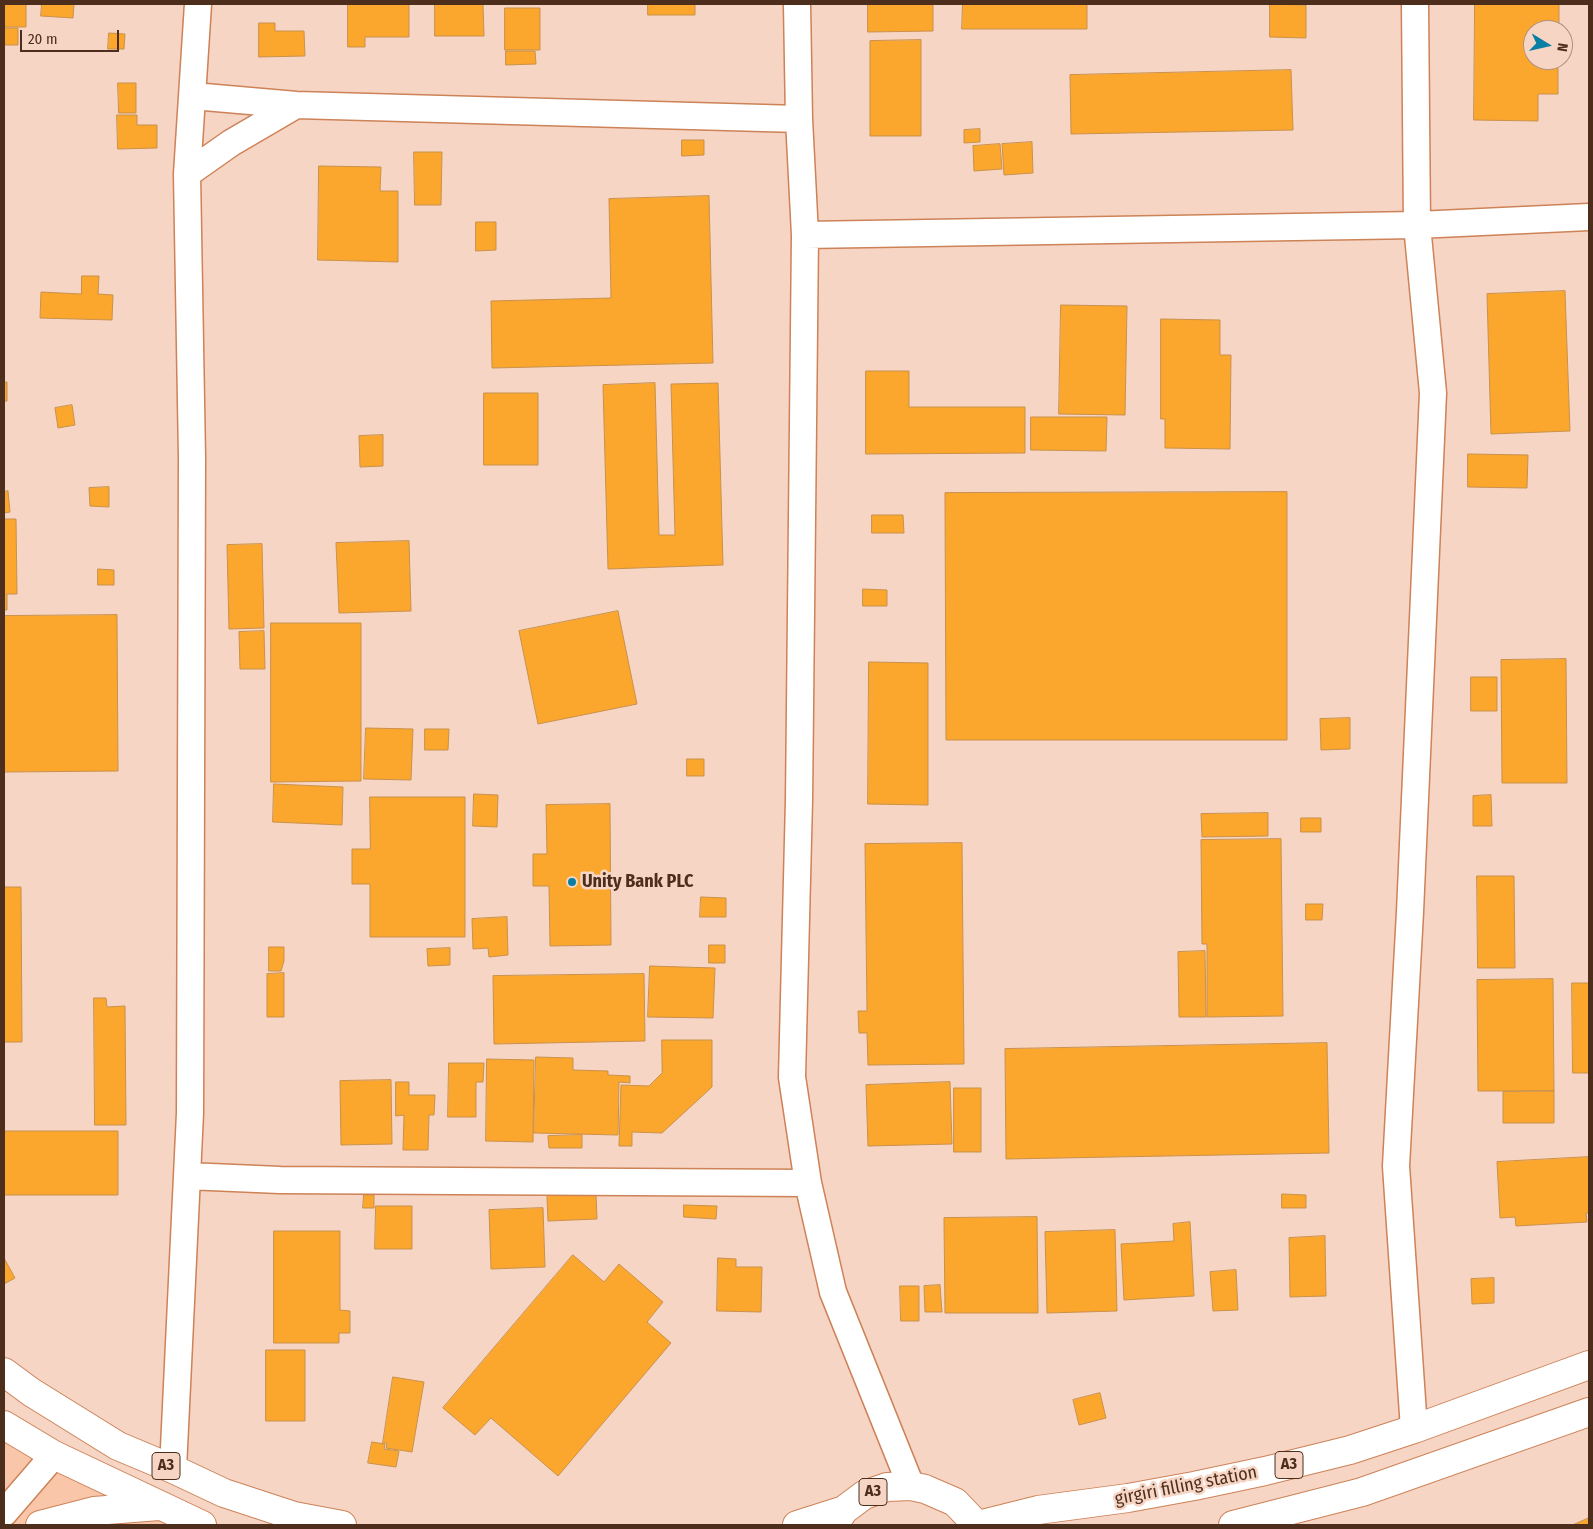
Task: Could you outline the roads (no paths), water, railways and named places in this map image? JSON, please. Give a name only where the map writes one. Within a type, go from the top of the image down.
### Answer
[{"type":"highway","name":"girgiri filling station","points":[[978,1525],[1038,1510],[1128,1498],[1194,1486],[1350,1450],[1414,1429],[1589,1365]]},
{"type":"highway","name":"A3","points":[[4,1372],[31,1392],[118,1446],[224,1493],[294,1516],[342,1525]]},
{"type":"highway","points":[[1233,1525],[1362,1492],[1589,1412]]},
{"type":"highway","name":"A3","points":[[4,1425],[54,1455],[202,1525]]},
{"type":"highway","name":"A3","points":[[797,1525],[839,1517],[864,1495],[887,1487],[911,1486],[925,1489],[955,1502],[978,1525]]},
{"type":"highway","points":[[40,1525],[94,1511],[162,1506]]},
{"type":"street","points":[[173,1469],[190,1112],[192,458],[187,174],[198,4]]},
{"type":"street","points":[[797,4],[799,119],[805,235],[800,800],[792,1077],[808,1183],[833,1292],[911,1486]]},
{"type":"street","points":[[1414,1429],[1396,1166],[1411,902],[1433,393],[1417,225],[1415,4]]},
{"type":"street","points":[[193,96],[296,105],[799,119]]},
{"type":"street","points":[[187,174],[231,143],[296,105]]},
{"type":"street","points":[[805,235],[1417,225],[1589,217]]},
{"type":"street","points":[[187,1176],[280,1180],[808,1183]]},
{"type":"street","points":[[4,1513],[54,1455]]},
{"type":"place","name":"Unity Bank PLC","points":[[572,882]]}]
